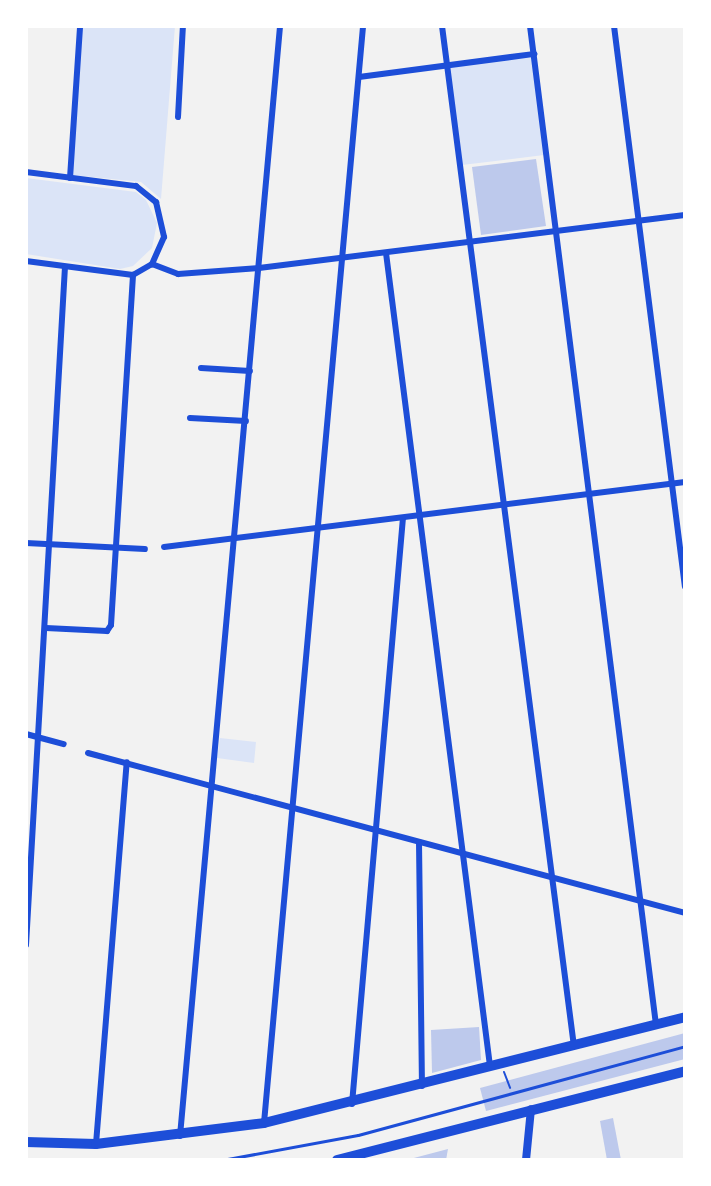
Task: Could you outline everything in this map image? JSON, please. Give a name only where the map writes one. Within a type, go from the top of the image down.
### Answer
[{"type":"main road","points":[[26,1142],[96,1144],[180,1136],[264,1123],[490,1070],[685,1017]]},
{"type":"main road","points":[[337,1160],[383,1154],[531,1109],[685,1071]]},
{"type":"street","points":[[70,178],[80,26]]},
{"type":"street","points":[[178,117],[183,26]]},
{"type":"street","points":[[180,1136],[231,539],[246,421],[280,26]]},
{"type":"street","points":[[264,1123],[363,26]]},
{"type":"street","points":[[442,26],[574,1046]]},
{"type":"street","points":[[530,26],[656,1025]]},
{"type":"street","points":[[614,26],[685,587]]},
{"type":"street","points":[[359,77],[534,54]]},
{"type":"street","points":[[26,172],[136,186],[156,202],[164,237],[152,264],[133,275],[26,261]]},
{"type":"street","points":[[152,264],[178,274],[259,268],[685,215]]},
{"type":"street","points":[[386,253],[422,515],[490,1070]]},
{"type":"street","points":[[26,945],[65,267]]},
{"type":"street","points":[[46,628],[103,631],[111,625],[133,275]]},
{"type":"street","points":[[201,368],[250,371]]},
{"type":"street","points":[[190,418],[246,421]]},
{"type":"street","points":[[164,547],[685,482]]},
{"type":"street","points":[[351,1104],[403,518]]},
{"type":"street","points":[[26,543],[145,549]]},
{"type":"street","points":[[26,734],[64,744]]},
{"type":"street","points":[[88,753],[685,913]]},
{"type":"street","points":[[96,1144],[127,762]]},
{"type":"street","points":[[419,842],[422,1087]]},
{"type":"street","points":[[526,1160],[531,1109]]},
{"type":"lane","points":[[222,1160],[358,1135],[685,1046]]},
{"type":"shaded area","points":[[82,26],[175,26],[161,199],[141,182],[72,175]]},
{"type":"shaded area","points":[[532,54],[544,155],[462,165],[448,66]]},
{"type":"shaded area","points":[[26,178],[136,192],[146,200],[157,223],[152,248],[133,266],[120,269],[26,254]]},
{"type":"shaded area","points":[[220,738],[256,742],[254,763],[217,758]]},
{"type":"building","points":[[536,159],[546,226],[481,235],[472,167]]},
{"type":"building","points":[[479,1027],[481,1060],[432,1073],[431,1030]]},
{"type":"building","points":[[685,1033],[685,1059],[486,1111],[480,1088]]},
{"type":"building","points":[[613,1118],[621,1160],[607,1160],[600,1121]]},
{"type":"building","points":[[448,1149],[446,1160],[410,1160],[410,1159]]}]
